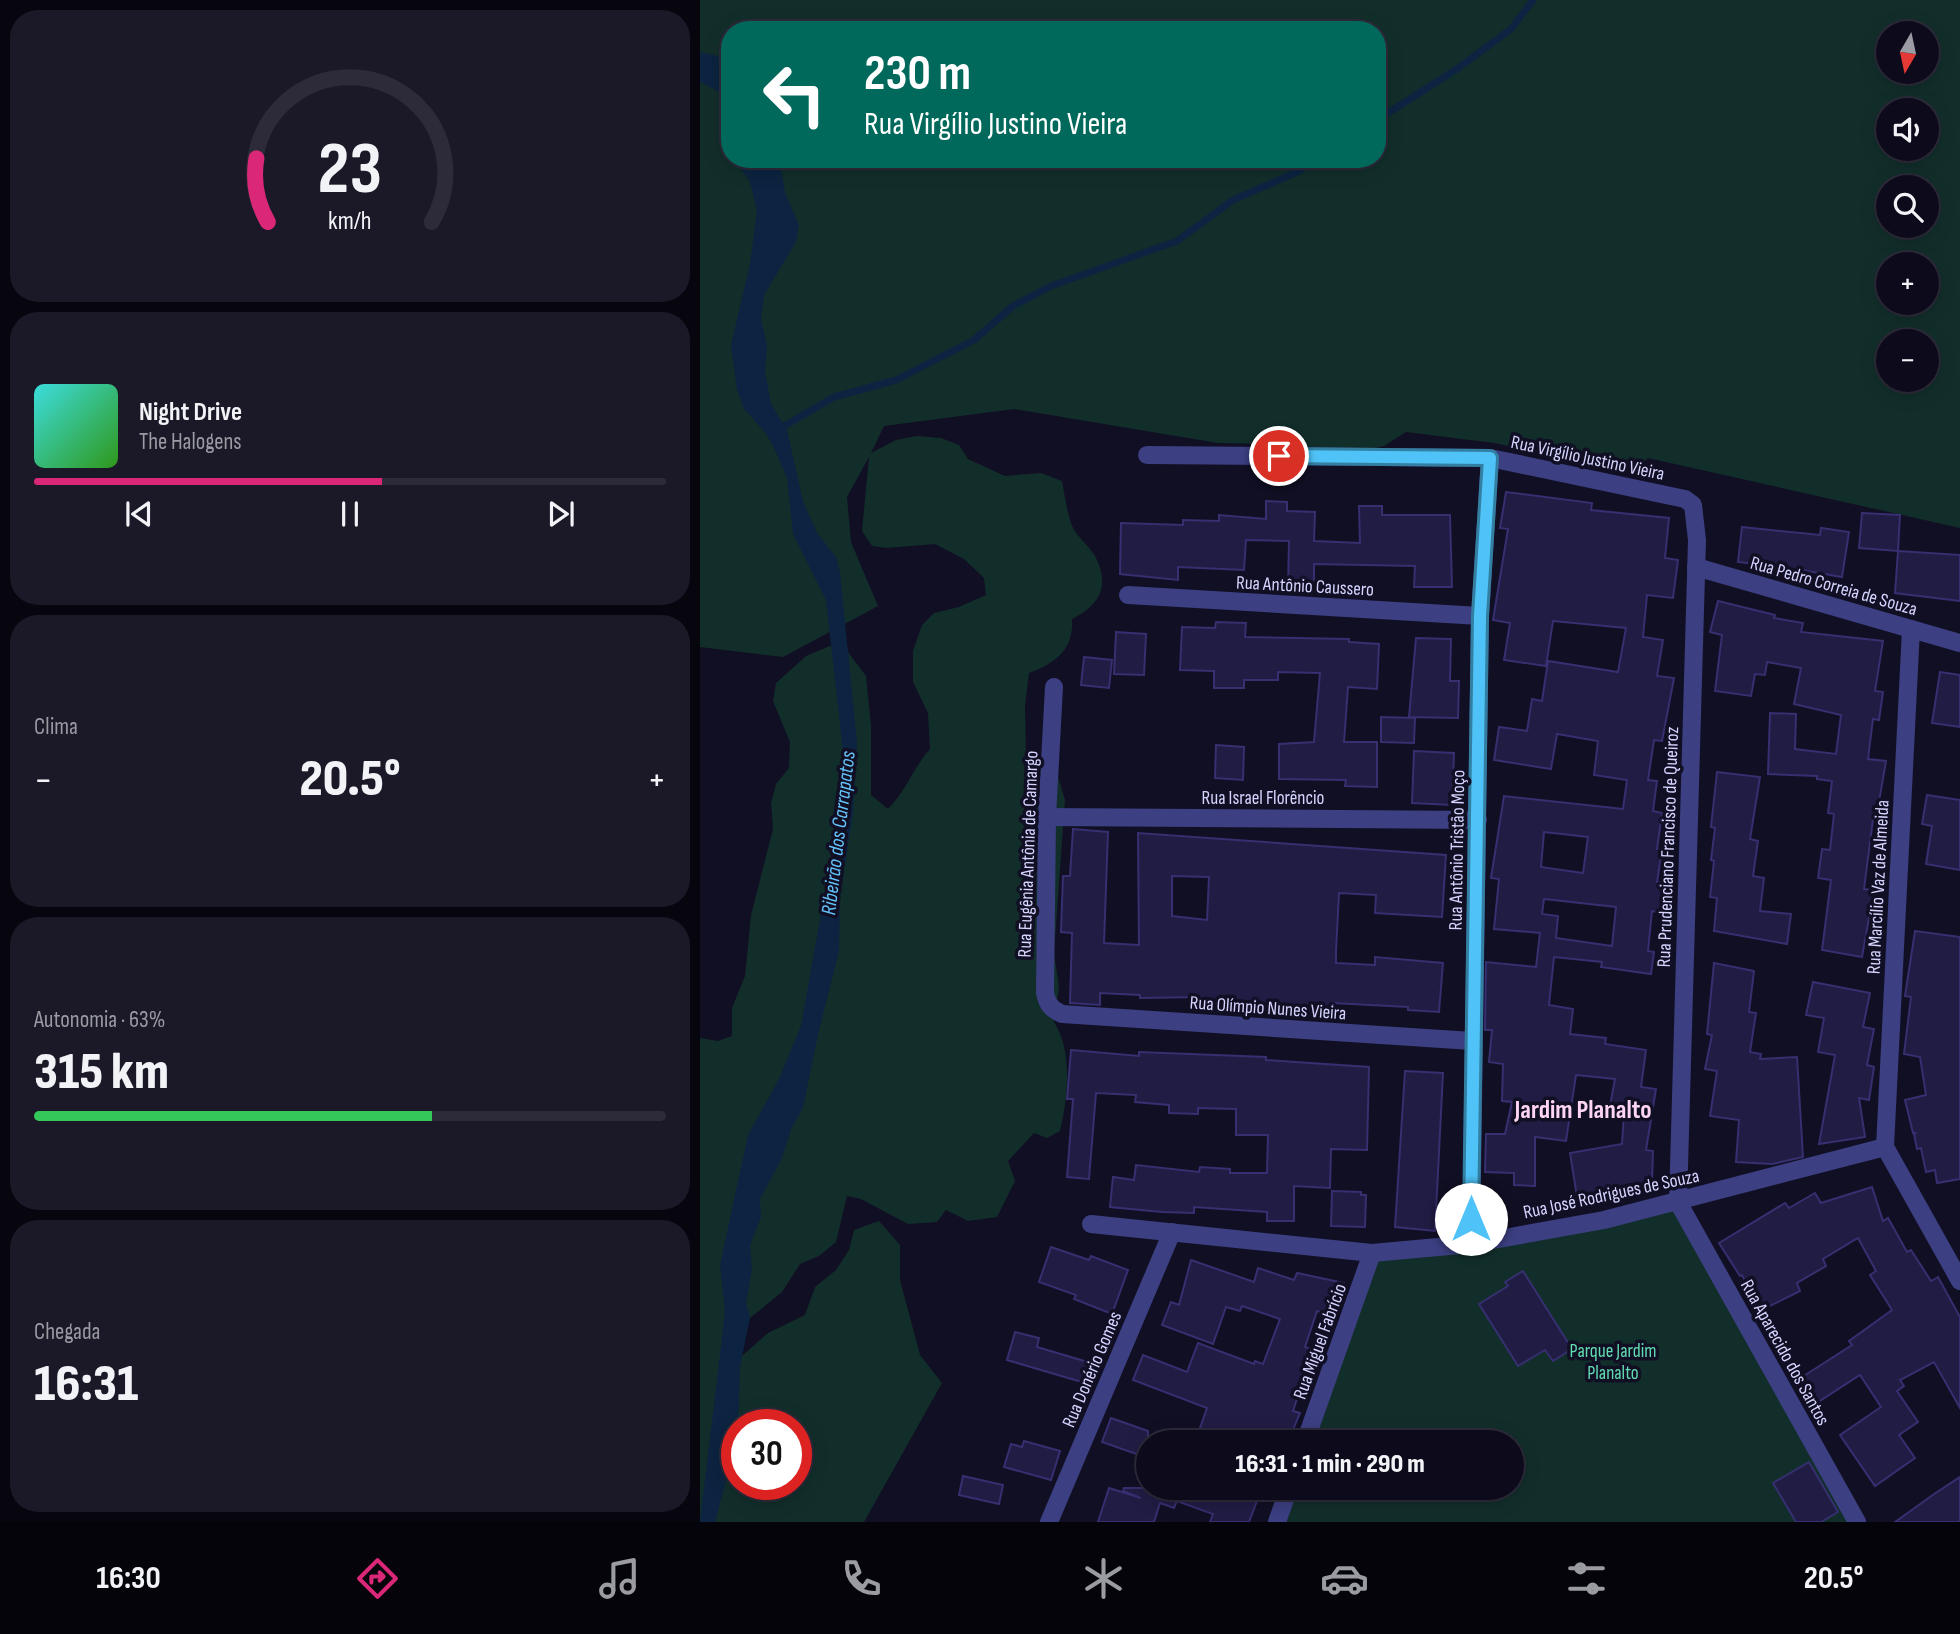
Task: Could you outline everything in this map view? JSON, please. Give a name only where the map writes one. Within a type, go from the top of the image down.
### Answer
[{"type":"street","name":"Rua Virgílio Justino Vieira","points":[[1147,455],[1490,458],[1685,499]]},
{"type":"street","name":"Rua Antônio Tristão Moço","points":[[1471,1244],[1480,616],[1490,458]]},
{"type":"street","name":"Rua Prudenciano Francisco de Queiroz","points":[[1678,1202],[1698,526],[1693,505],[1685,499]]},
{"type":"street","name":"Rua Pedro Correia de Souza","points":[[1696,567],[1960,643]]},
{"type":"street","name":"Rua Antônio Caussero","points":[[1128,595],[1480,616]]},
{"type":"street","name":"Rua Marcílio Vaz de Almeida","points":[[1885,1147],[1911,629]]},
{"type":"street","name":"Rua Eugênia Antônia de Camargo","points":[[1054,687],[1047,817],[1045,992],[1047,1002],[1062,1014]]},
{"type":"street","name":"Rua Israel Florêncio","points":[[1047,817],[1478,820]]},
{"type":"street","name":"Rua Olímpio Nunes Vieira","points":[[1062,1014],[1472,1041]]},
{"type":"street","name":"Rua José Rodrigues de Souza","points":[[1091,1224],[1372,1254],[1471,1244],[1604,1220],[1885,1147]]},
{"type":"street","points":[[1885,1147],[1960,1281]]},
{"type":"street","name":"Rua Aparecido dos Santos","points":[[1678,1202],[1857,1522]]},
{"type":"street","name":"Rua Donério Gomes","points":[[1049,1522],[1172,1232]]},
{"type":"street","name":"Rua Miguel Fabrício","points":[[1309,1430],[1372,1254]]},
{"type":"street","points":[[1277,1522],[1285,1500]]},
{"type":"green space","points":[[700,0],[1960,0],[1960,528],[1648,458],[1634,472],[1494,443],[1406,432],[1384,446],[1358,452],[1274,444],[1218,443],[1014,409],[884,426],[871,453],[896,440],[917,436],[941,438],[959,445],[968,459],[1005,476],[1041,473],[1062,481],[1072,524],[1100,567],[1100,594],[1089,608],[1072,619],[1070,639],[1061,654],[1047,665],[1029,673],[1025,705],[1026,759],[1057,773],[1065,800],[1054,953],[1059,987],[1054,1022],[1064,1047],[1066,1061],[1065,1104],[1060,1131],[1047,1138],[1034,1133],[1008,1161],[1015,1181],[997,1217],[968,1221],[946,1210],[937,1222],[908,1224],[861,1199],[847,1196],[836,1242],[819,1256],[800,1264],[782,1292],[750,1318],[718,1377],[768,1333],[805,1315],[815,1287],[836,1270],[849,1250],[854,1230],[879,1221],[900,1245],[900,1280],[920,1355],[942,1383],[864,1522],[700,1522],[700,1038],[718,1041],[732,1036],[732,1008],[745,976],[751,915],[773,829],[771,803],[776,784],[789,768],[790,742],[773,701],[776,683],[806,656],[830,646],[845,648],[866,676],[871,725],[871,795],[888,809],[930,749],[928,713],[913,682],[913,651],[922,625],[934,613],[959,607],[986,595],[984,578],[964,559],[935,544],[887,548],[872,546],[862,531],[869,457],[847,497],[851,542],[878,606],[783,657],[700,647]]},
{"type":"green space","name":"Parque Jardim Planalto","points":[[1676,1207],[1852,1522],[1284,1522],[1292,1500],[1524,1500],[1524,1430],[1316,1430],[1376,1260]]},
{"type":"water","points":[[700,52],[721,57],[721,93],[700,82]]},
{"type":"water","name":"Ribeirão dos Carrapatos","points":[[740,168],[781,168],[785,193],[799,225],[796,242],[764,295],[761,319],[767,345],[765,371],[771,404],[787,430],[803,501],[817,533],[836,557],[840,572],[857,742],[853,813],[840,897],[839,951],[803,1108],[792,1127],[782,1158],[760,1199],[761,1217],[750,1245],[752,1269],[746,1303],[750,1318],[740,1367],[739,1409],[721,1409],[721,1499],[715,1522],[700,1522],[725,1312],[720,1265],[748,1135],[779,1079],[801,1026],[832,852],[844,761],[826,600],[793,534],[787,478],[776,452],[765,432],[744,409],[737,390],[731,345],[750,264],[757,210],[750,182]]},
{"type":"building","points":[[1506,492],[1592,503],[1591,510],[1669,518],[1665,558],[1678,560],[1673,598],[1647,595],[1643,637],[1663,640],[1657,676],[1674,678],[1662,741],[1654,740],[1648,780],[1657,781],[1653,811],[1662,813],[1657,849],[1662,850],[1657,882],[1665,882],[1661,913],[1652,911],[1648,951],[1654,952],[1651,974],[1601,967],[1602,962],[1554,957],[1549,1005],[1573,1009],[1570,1034],[1606,1038],[1605,1044],[1646,1050],[1641,1087],[1656,1089],[1646,1150],[1653,1151],[1652,1182],[1649,1190],[1643,1193],[1606,1196],[1578,1203],[1570,1153],[1622,1144],[1624,1113],[1609,1111],[1615,1079],[1576,1075],[1566,1141],[1535,1137],[1535,1186],[1514,1185],[1514,1173],[1485,1172],[1486,1134],[1505,1134],[1512,1102],[1502,1101],[1503,1064],[1489,1062],[1492,1030],[1485,1030],[1486,962],[1536,967],[1540,933],[1494,929],[1499,879],[1491,878],[1504,796],[1623,809],[1627,780],[1594,775],[1598,741],[1557,734],[1551,769],[1494,760],[1499,727],[1527,731],[1532,699],[1542,701],[1548,661],[1618,672],[1626,628],[1553,621],[1546,666],[1504,660],[1510,623],[1493,620],[1508,529],[1500,528]],"holes":[[[1544,832],[1588,837],[1583,873],[1541,867]],[[1544,899],[1616,907],[1612,946],[1556,938],[1558,916],[1542,914]]]},
{"type":"building","points":[[1266,501],[1287,502],[1287,511],[1315,512],[1314,541],[1360,543],[1359,506],[1382,506],[1382,515],[1450,515],[1452,587],[1414,587],[1415,566],[1314,564],[1314,588],[1288,588],[1289,541],[1246,540],[1244,570],[1178,567],[1178,580],[1120,574],[1121,523],[1183,525],[1183,520],[1219,521],[1219,515],[1266,519]]},
{"type":"building","points":[[1862,513],[1900,515],[1898,551],[1859,548]]},
{"type":"building","points":[[1742,527],[1820,535],[1821,528],[1849,532],[1842,577],[1801,570],[1800,573],[1770,569],[1770,566],[1738,562]]},
{"type":"building","points":[[1898,551],[1960,555],[1960,601],[1895,593]]},
{"type":"building","points":[[1718,601],[1775,615],[1774,618],[1803,623],[1801,632],[1883,641],[1875,691],[1883,692],[1879,720],[1873,719],[1868,759],[1886,761],[1876,819],[1873,819],[1864,889],[1874,890],[1862,957],[1822,950],[1831,880],[1818,878],[1822,849],[1830,850],[1834,814],[1828,813],[1832,781],[1817,779],[1817,776],[1768,774],[1770,713],[1796,714],[1795,749],[1836,754],[1841,715],[1794,704],[1801,668],[1767,662],[1765,675],[1755,674],[1751,696],[1715,691],[1722,635],[1710,632]]},
{"type":"building","points":[[1216,622],[1246,623],[1245,637],[1349,639],[1349,642],[1379,644],[1377,689],[1348,687],[1344,742],[1377,742],[1377,787],[1345,786],[1346,780],[1279,779],[1279,744],[1314,742],[1320,673],[1278,672],[1278,680],[1244,680],[1244,688],[1214,688],[1214,671],[1180,670],[1182,627],[1215,628]]},
{"type":"building","points":[[1116,632],[1146,634],[1144,675],[1114,674]]},
{"type":"building","points":[[1416,638],[1451,639],[1450,681],[1459,681],[1458,718],[1409,717]]},
{"type":"building","points":[[1084,657],[1112,660],[1109,688],[1081,685]]},
{"type":"building","points":[[1940,672],[1960,675],[1960,727],[1932,723]]},
{"type":"building","points":[[1381,717],[1415,718],[1414,743],[1381,742]]},
{"type":"building","points":[[1216,745],[1244,747],[1243,780],[1215,778]]},
{"type":"building","points":[[1414,751],[1454,753],[1452,805],[1412,803]]},
{"type":"building","points":[[1717,772],[1760,777],[1750,839],[1758,841],[1753,876],[1764,878],[1760,911],[1791,914],[1787,944],[1714,931],[1717,898],[1710,897],[1715,828],[1711,827]]},
{"type":"building","points":[[1927,795],[1960,800],[1960,870],[1926,864],[1932,826],[1922,824]]},
{"type":"building","points":[[1073,829],[1108,832],[1104,943],[1139,945],[1138,833],[1446,855],[1442,917],[1375,913],[1376,895],[1339,893],[1336,951],[1336,963],[1375,965],[1375,957],[1443,963],[1439,1012],[1408,1010],[1408,1007],[1333,1003],[1333,1011],[1271,1007],[1271,1012],[1238,1012],[1238,1002],[1202,1001],[1202,997],[1140,998],[1140,995],[1100,993],[1100,1005],[1070,1003],[1072,933],[1061,932],[1063,876],[1070,876]],"holes":[[[1172,876],[1209,877],[1207,920],[1172,916]]]},
{"type":"building","points":[[1915,931],[1960,937],[1960,1179],[1937,1183],[1935,1170],[1926,1172],[1921,1148],[1917,1149],[1916,1133],[1913,1133],[1905,1100],[1926,1095],[1920,1057],[1904,1054],[1911,997],[1905,996]]},
{"type":"building","points":[[1714,963],[1754,971],[1749,1012],[1756,1013],[1750,1052],[1761,1054],[1760,1059],[1797,1057],[1803,1157],[1772,1164],[1736,1162],[1739,1120],[1710,1116],[1717,1071],[1705,1069],[1712,1035],[1707,1034]]},
{"type":"building","points":[[1813,982],[1870,993],[1863,1027],[1874,1029],[1867,1065],[1874,1067],[1869,1100],[1859,1098],[1865,1137],[1819,1144],[1835,1055],[1818,1052],[1824,1018],[1806,1015]]},
{"type":"building","points":[[1071,1050],[1139,1056],[1139,1052],[1266,1057],[1266,1060],[1369,1067],[1367,1150],[1331,1149],[1330,1188],[1294,1186],[1294,1221],[1267,1221],[1267,1212],[1194,1207],[1194,1213],[1162,1212],[1110,1207],[1113,1177],[1134,1180],[1136,1165],[1199,1172],[1200,1167],[1230,1169],[1230,1173],[1267,1173],[1268,1135],[1236,1135],[1236,1109],[1198,1108],[1198,1114],[1169,1113],[1169,1105],[1135,1102],[1136,1095],[1096,1093],[1089,1179],[1067,1177],[1073,1099],[1067,1099]]},
{"type":"building","points":[[1405,1071],[1443,1073],[1435,1231],[1395,1227]]},
{"type":"building","points":[[1872,1187],[1883,1221],[1888,1218],[1907,1252],[1911,1250],[1931,1281],[1938,1277],[1960,1317],[1960,1408],[1934,1362],[1900,1380],[1904,1386],[1897,1391],[1918,1422],[1899,1435],[1915,1458],[1875,1486],[1840,1435],[1881,1407],[1860,1375],[1812,1406],[1796,1381],[1852,1345],[1849,1341],[1892,1310],[1870,1275],[1876,1271],[1858,1238],[1823,1259],[1826,1266],[1797,1283],[1800,1291],[1760,1311],[1742,1275],[1740,1276],[1719,1243],[1785,1203],[1789,1208],[1815,1193],[1821,1203]]},
{"type":"building","points":[[1332,1191],[1361,1192],[1361,1195],[1366,1195],[1365,1227],[1331,1226]]},
{"type":"building","points":[[1051,1247],[1089,1260],[1091,1256],[1128,1270],[1112,1314],[1074,1299],[1076,1295],[1039,1282]]},
{"type":"building","points":[[1191,1260],[1254,1282],[1258,1268],[1294,1280],[1297,1273],[1344,1283],[1333,1316],[1317,1311],[1305,1347],[1313,1350],[1293,1411],[1300,1413],[1293,1430],[1199,1430],[1207,1408],[1133,1380],[1143,1355],[1187,1372],[1198,1343],[1254,1364],[1255,1361],[1263,1364],[1280,1319],[1242,1306],[1240,1311],[1226,1307],[1213,1344],[1162,1325],[1171,1302],[1179,1305]]},
{"type":"building","points":[[1523,1271],[1572,1349],[1553,1361],[1545,1350],[1518,1366],[1479,1304],[1508,1286],[1505,1282]]},
{"type":"building","points":[[1015,1332],[1039,1338],[1037,1347],[1091,1363],[1085,1383],[1007,1360]]},
{"type":"building","points":[[1111,1418],[1145,1430],[1136,1430],[1136,1454],[1102,1442]]},
{"type":"building","points":[[1024,1441],[1060,1451],[1051,1480],[1004,1467],[1011,1444],[1022,1447]]},
{"type":"building","points":[[1809,1462],[1838,1512],[1821,1522],[1796,1522],[1773,1483]]},
{"type":"building","points":[[963,1476],[1003,1485],[999,1504],[959,1495]]},
{"type":"building","points":[[1960,1477],[1960,1522],[1895,1522],[1937,1492]]},
{"type":"building","points":[[1109,1488],[1136,1496],[1136,1500],[1257,1500],[1249,1522],[1210,1522],[1213,1514],[1177,1501],[1174,1508],[1160,1503],[1154,1522],[1098,1522]]},
{"type":"building","points":[[1124,1488],[1136,1488],[1136,1496],[1123,1491]]},
{"type":"waterway","points":[[1386,114],[1457,69],[1511,29],[1533,0]]},
{"type":"waterway","points":[[779,429],[834,397],[896,380],[974,340],[1013,306],[1051,286],[1177,241],[1233,200],[1303,168]]},
{"type":"district","name":"Jardim Planalto","points":[[1583,1109]]},
{"type":"route","points":[[1279,456],[1490,458],[1480,616],[1471,1219]]}]
